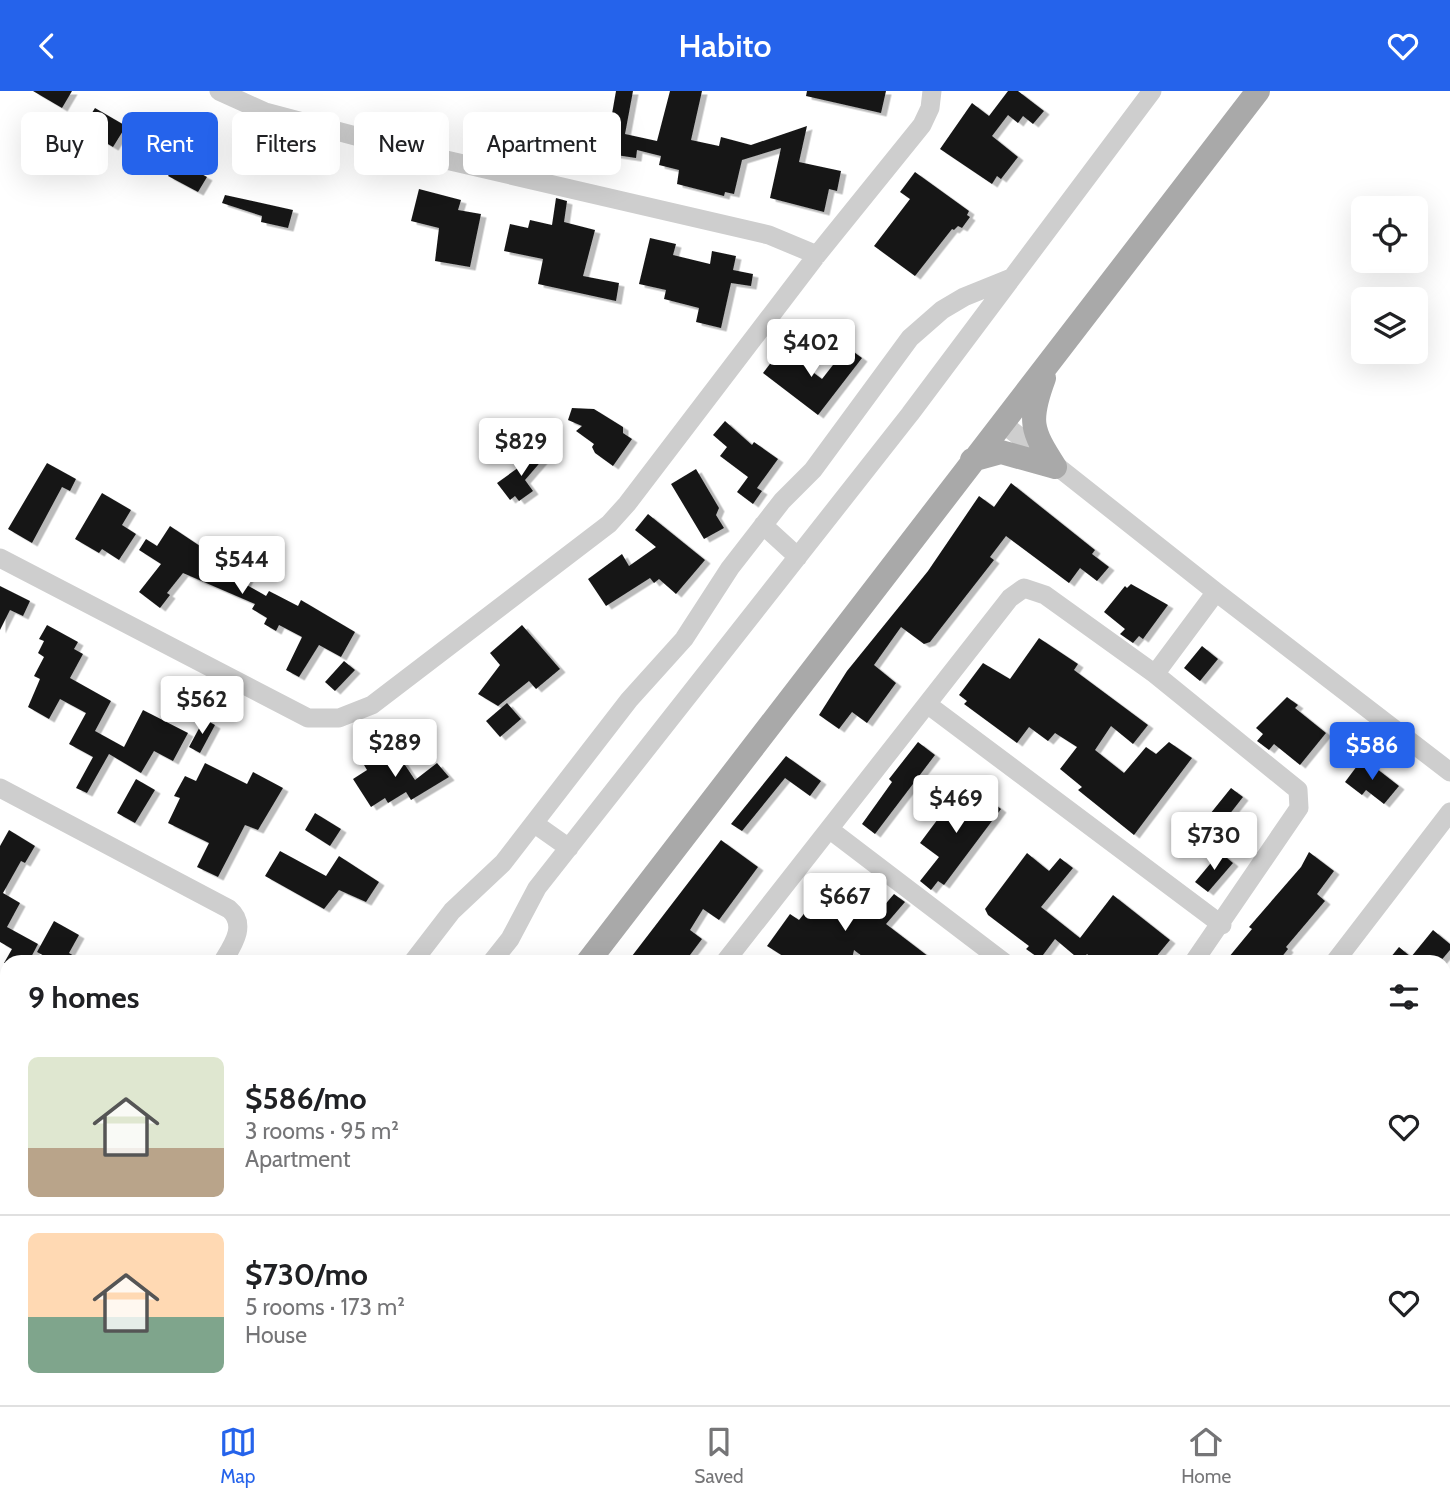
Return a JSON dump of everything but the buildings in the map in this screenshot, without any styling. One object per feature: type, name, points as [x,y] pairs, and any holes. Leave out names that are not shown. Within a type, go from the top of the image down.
[{"type":"main road","points":[[593,955],[1258,91]]},
{"type":"main road","points":[[1051,358],[1032,419],[1037,439],[1055,467]]},
{"type":"main road","points":[[972,460],[1002,452],[1055,467]]},
{"type":"street","points":[[219,91],[265,112],[446,160],[769,235],[817,255]]},
{"type":"street","points":[[0,558],[308,717],[339,718],[372,705],[609,524],[817,255],[922,125],[930,109],[932,91]]},
{"type":"street","points":[[497,955],[510,939],[529,899],[799,557],[1152,91]]},
{"type":"street","points":[[418,955],[452,911],[503,863],[622,708],[684,639],[730,568],[763,524],[813,470],[910,338],[942,310],[964,297],[1012,278]]},
{"type":"street","points":[[942,310],[969,336]]},
{"type":"street","points":[[1002,422],[1055,467],[1450,772]]},
{"type":"street","points":[[763,524],[799,557]]},
{"type":"street","points":[[733,955],[1010,598],[1024,587],[1045,595],[1155,674],[1295,785],[1300,796],[1300,808],[1200,955]]},
{"type":"street","points":[[1155,674],[1216,592]]},
{"type":"street","points":[[927,703],[1222,925]]},
{"type":"street","points":[[0,788],[229,909],[238,920],[238,928],[226,955]]},
{"type":"street","points":[[1340,955],[1450,812]]},
{"type":"street","points":[[535,824],[569,848]]},
{"type":"street","points":[[829,829],[994,955]]}]
